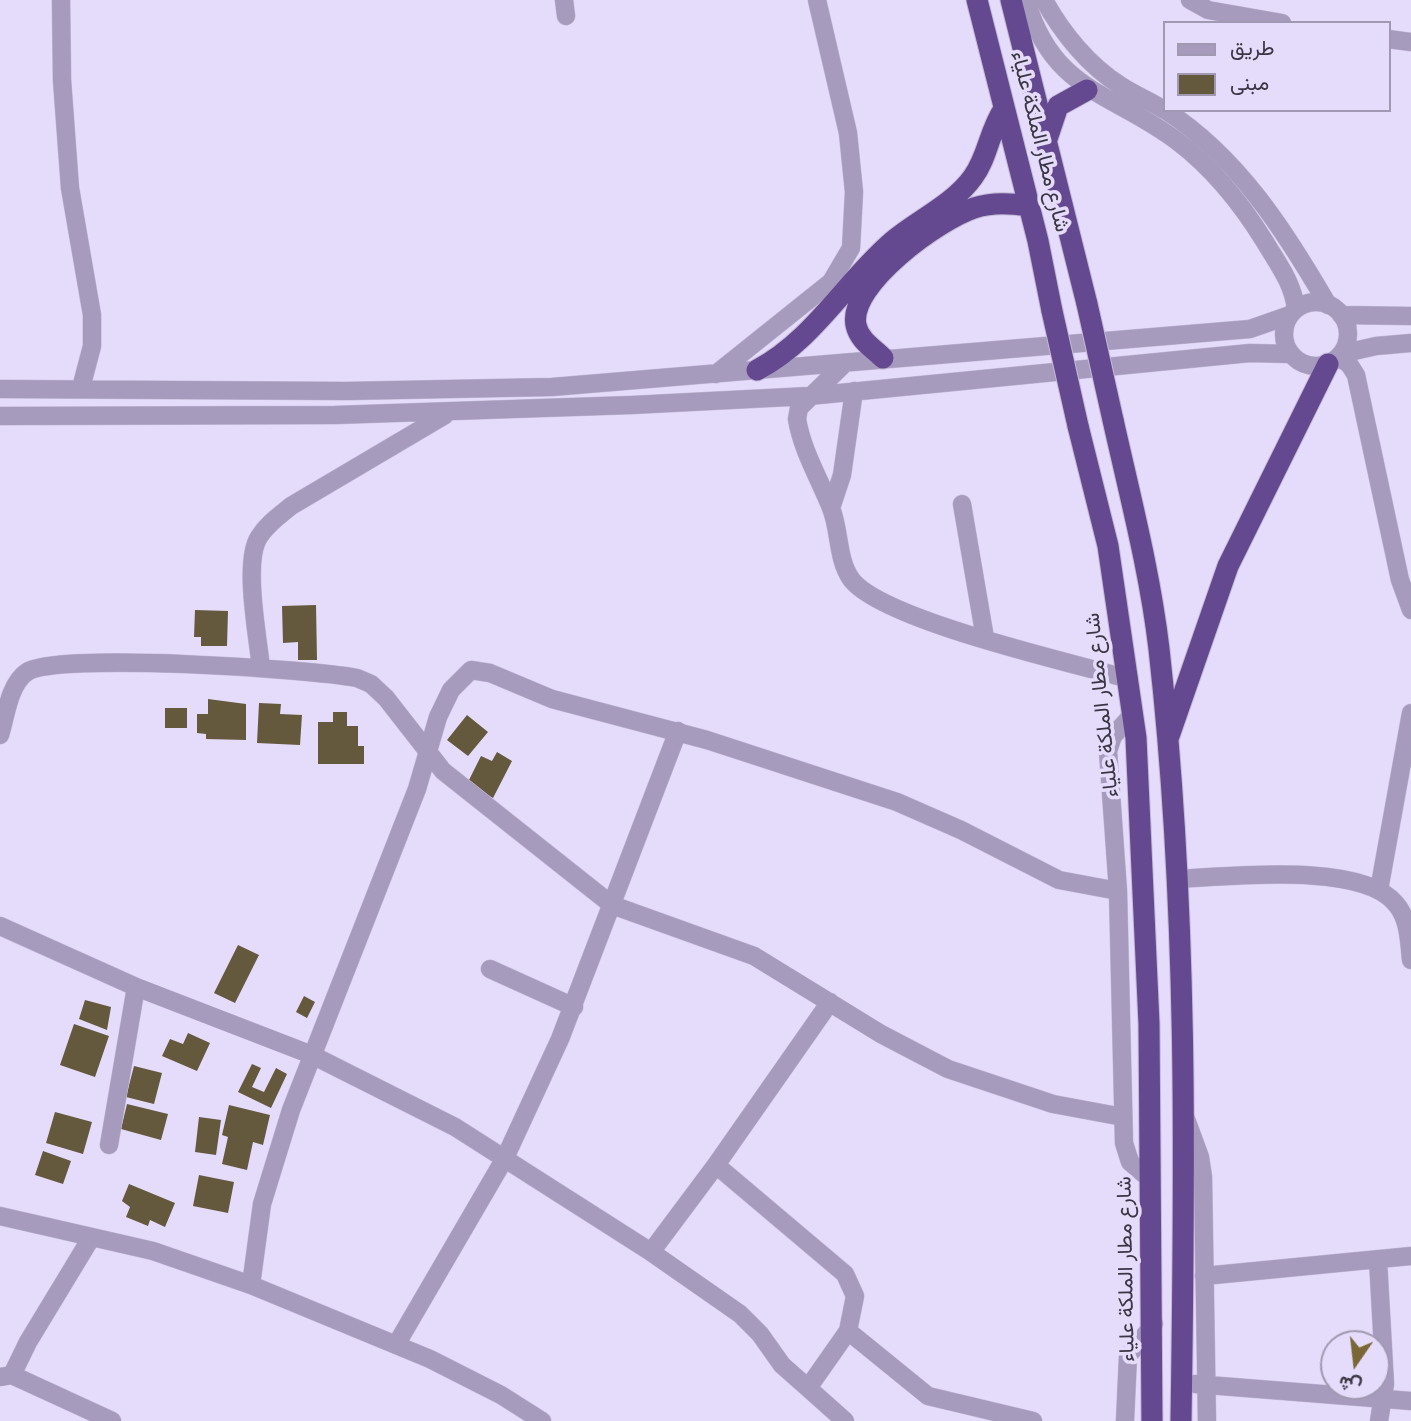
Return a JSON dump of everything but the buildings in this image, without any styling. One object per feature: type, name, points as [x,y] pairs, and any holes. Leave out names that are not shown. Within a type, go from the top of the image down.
[{"type":"highway","name":"شارع مطار الملكة علياء","points":[[977,0],[1108,547],[1129,679],[1149,1024],[1154,1324],[1152,1421]]},
{"type":"highway","name":"شارع مطار الملكة علياء","points":[[1011,0],[1087,304],[1157,635],[1176,879],[1185,1115],[1181,1421]]},
{"type":"highway","points":[[1045,144],[1058,106],[1087,90]]},
{"type":"highway","points":[[757,370],[800,341],[853,278],[893,241],[967,184],[978,168],[990,132],[1004,109]]},
{"type":"highway","points":[[883,358],[860,336],[856,326],[859,306],[879,275],[905,250],[963,213],[995,204],[1028,206]]},
{"type":"highway","points":[[1167,741],[1228,566],[1336,358]]},
{"type":"street","points":[[61,0],[62,80],[69,174],[92,315],[92,346],[81,388]]},
{"type":"street","points":[[716,374],[831,282],[851,248],[854,192],[848,134],[817,0]]},
{"type":"street","points":[[1026,0],[1047,47],[1087,90],[1158,128],[1216,176],[1251,219],[1288,280],[1293,312],[1284,330],[1290,354]]},
{"type":"street","points":[[1044,0],[1095,67],[1121,86],[1162,108]]},
{"type":"street","points":[[1190,0],[1208,10],[1271,21]]},
{"type":"street","points":[[1390,39],[1411,42]]},
{"type":"street","points":[[1168,112],[1201,136],[1239,174],[1292,247],[1347,330],[1336,358]]},
{"type":"street","points":[[0,388],[455,390],[552,387],[1250,328],[1311,303],[1334,310],[1411,316]]},
{"type":"street","points":[[0,416],[449,413],[809,396],[1250,353],[1290,354],[1311,366],[1376,346],[1411,343]]},
{"type":"street","points":[[1336,358],[1349,364],[1356,374],[1400,580],[1411,610]]},
{"type":"street","points":[[845,363],[799,408],[798,427],[820,488],[831,508],[850,578],[865,593],[893,608],[985,638],[1129,679]]},
{"type":"street","points":[[831,508],[842,475],[854,391]]},
{"type":"street","points":[[261,668],[253,570],[258,538],[270,523],[291,506],[449,413]]},
{"type":"street","points":[[962,504],[985,638]]},
{"type":"street","points":[[0,735],[12,694],[23,674],[37,666],[88,662],[261,668],[333,673],[371,684],[403,719],[427,754],[472,797],[612,905],[732,945],[784,972],[918,1056],[948,1069],[1053,1104],[1123,1117]]},
{"type":"street","points":[[251,1285],[262,1204],[291,1110],[401,833],[438,717],[451,690],[471,670],[491,673],[552,699],[678,731],[910,806],[1059,880],[1118,891]]},
{"type":"street","points":[[1379,890],[1411,713]]},
{"type":"street","points":[[1133,714],[1113,736],[1108,751],[1118,891],[1126,1153],[1137,1169],[1151,1180]]},
{"type":"street","points":[[396,1345],[505,1158],[574,1007],[678,731]]},
{"type":"street","points":[[1176,879],[1306,875],[1357,882],[1379,890],[1394,900],[1402,911],[1411,960]]},
{"type":"street","points":[[0,926],[136,987],[312,1055],[433,1115],[650,1252],[751,1324],[782,1365],[845,1421]]},
{"type":"street","points":[[490,969],[574,1007]]},
{"type":"street","points":[[108,1144],[136,987]]},
{"type":"street","points":[[650,1252],[716,1166],[830,1002]]},
{"type":"street","points":[[1185,1115],[1200,1157],[1203,1177],[1206,1421]]},
{"type":"street","points":[[716,1166],[845,1274],[855,1296],[848,1331],[808,1388]]},
{"type":"street","points":[[0,1216],[153,1251],[251,1285],[396,1345],[469,1379],[521,1415],[542,1421]]},
{"type":"street","points":[[91,1238],[6,1376],[112,1421]]},
{"type":"street","points":[[1204,1276],[1411,1256]]},
{"type":"street","points":[[1378,1260],[1381,1330]]},
{"type":"street","points":[[1125,1421],[1128,1356],[1154,1324]]},
{"type":"street","points":[[848,1331],[928,1396],[1033,1421]]},
{"type":"street","points":[[1182,1383],[1320,1394]]},
{"type":"street","points":[[1390,1399],[1411,1401]]},
{"type":"street","points":[[1379,1421],[1384,1400]]}]
